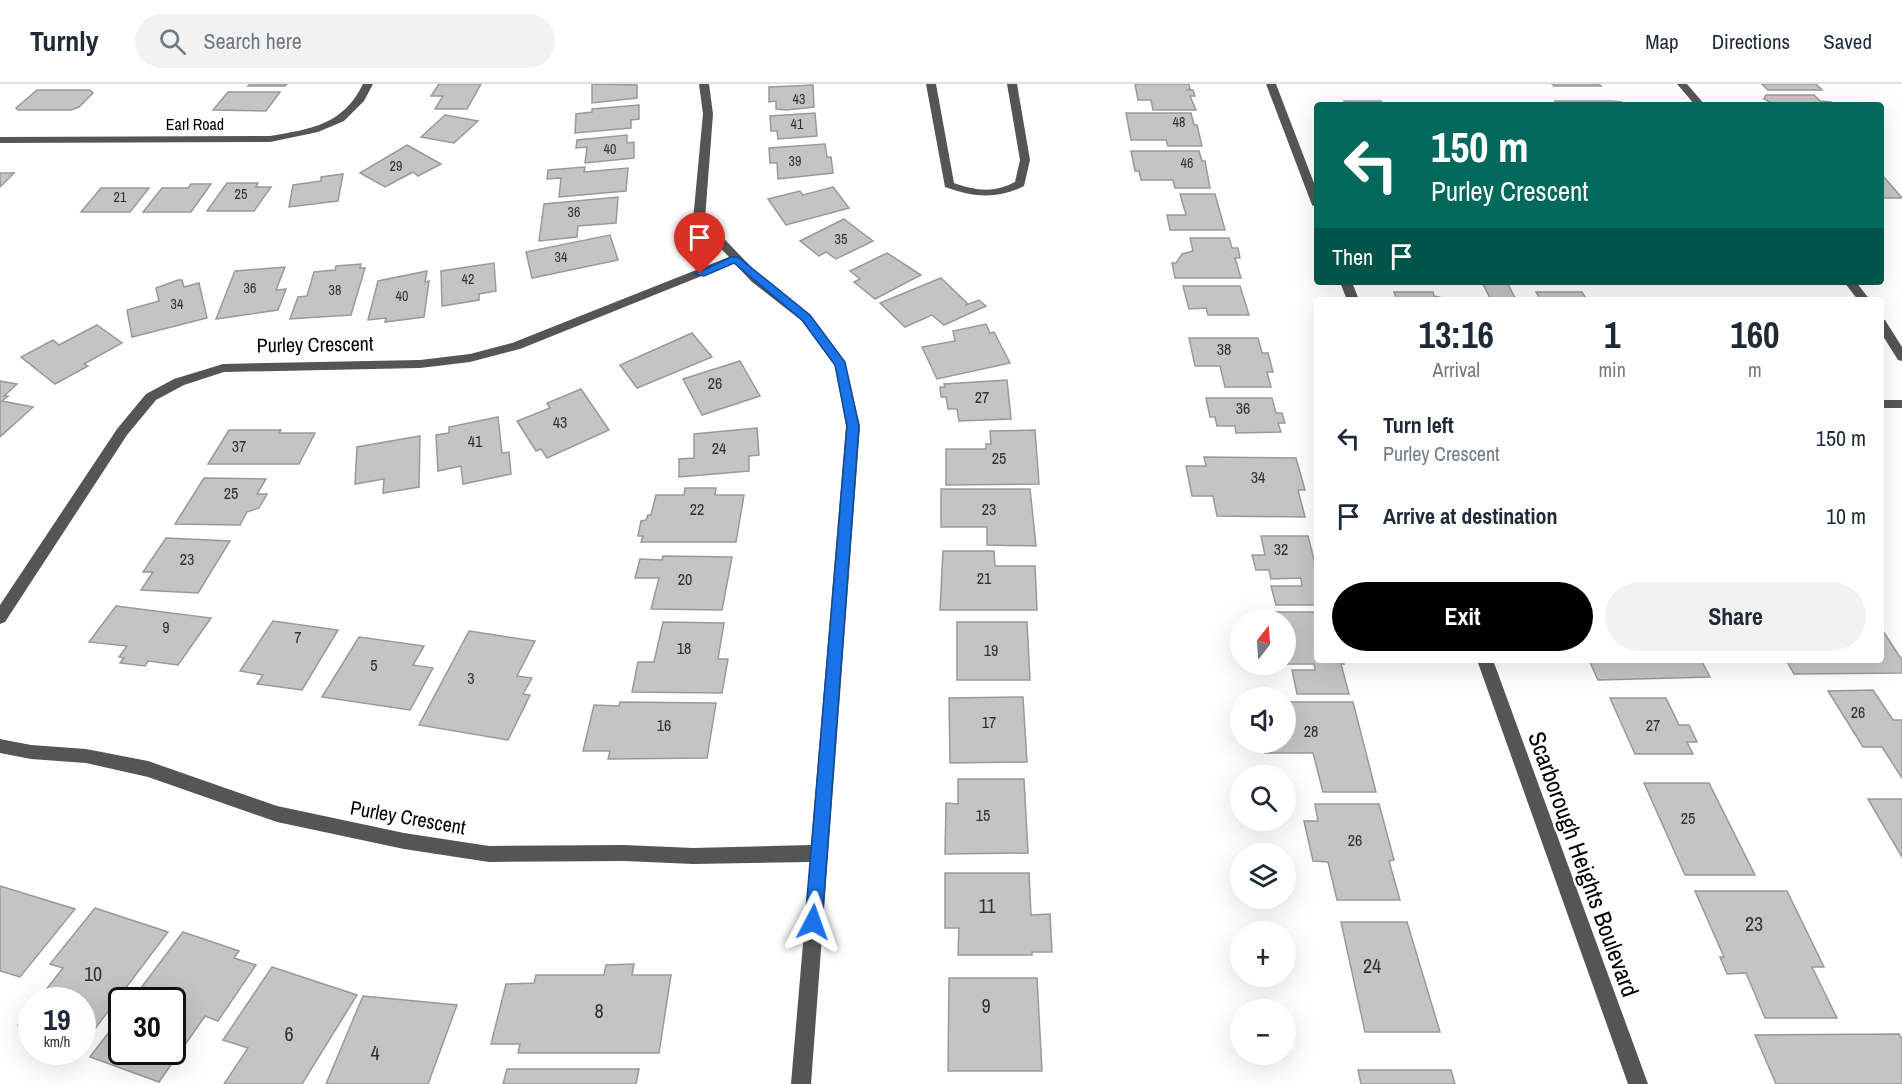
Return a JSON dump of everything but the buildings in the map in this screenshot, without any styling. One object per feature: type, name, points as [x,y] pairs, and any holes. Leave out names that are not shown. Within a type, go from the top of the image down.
[{"type":"street","name":"Earl Road","points":[[0,140],[270,140],[308,133],[338,123],[356,106],[368,84]]},
{"type":"street","points":[[704,84],[708,114],[699,220],[735,259],[806,318],[841,365],[853,426],[801,1084]]},
{"type":"street","points":[[931,84],[949,185],[975,195],[1004,194],[1020,184],[1025,160],[1012,84]]},
{"type":"street","points":[[1271,84],[1314,198]]},
{"type":"street","points":[[1682,84],[1697,102]]},
{"type":"street","name":"Purley Crescent","points":[[0,618],[122,432],[151,397],[179,382],[223,368],[420,364],[470,358],[516,346],[735,259]]},
{"type":"street","points":[[1852,285],[1862,297]]},
{"type":"street","points":[[1884,328],[1902,357]]},
{"type":"street","points":[[1884,404],[1902,404]]},
{"type":"street","name":"Scarborough Heights Boulevard","points":[[1486,663],[1638,1084]]},
{"type":"street","name":"Purley Crescent","points":[[0,746],[97,758],[148,769],[277,814],[404,841],[489,854],[624,853],[693,856],[819,853]]},
{"type":"route","points":[[700,274],[735,259],[756,279],[806,318],[841,365],[853,426],[813,922]]}]
